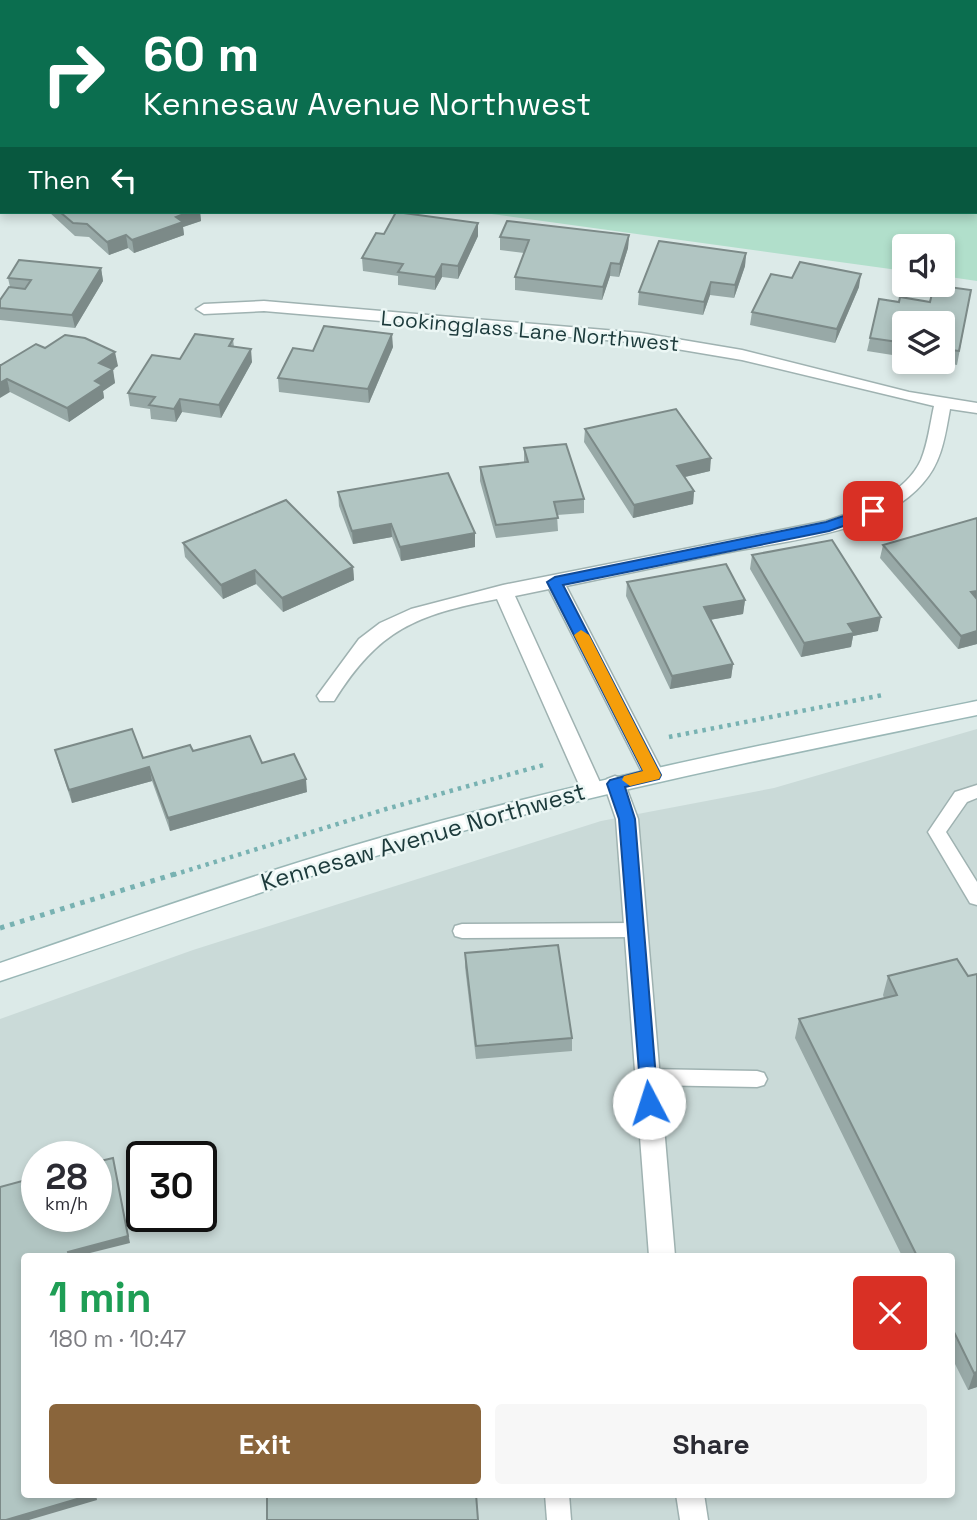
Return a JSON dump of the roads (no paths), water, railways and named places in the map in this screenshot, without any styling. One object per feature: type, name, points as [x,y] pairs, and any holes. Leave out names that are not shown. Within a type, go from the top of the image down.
[{"type":"street","name":"Lookingglass Lane Northwest","points":[[204,309],[264,306],[437,323],[641,338],[743,355],[943,403],[977,408]]},
{"type":"street","points":[[327,696],[345,667],[367,641],[398,621],[503,591],[829,526],[873,511],[896,498],[926,467],[943,403]]},
{"type":"street","points":[[555,582],[653,775]]},
{"type":"street","points":[[503,591],[604,787],[627,819],[662,1253]]},
{"type":"street","name":"Kennesaw Avenue Northwest","points":[[0,972],[324,862],[653,775],[977,708]]},
{"type":"street","points":[[691,1498],[694,1520]]},
{"type":"lane","points":[[977,791],[961,797],[937,832],[977,898]]},
{"type":"lane","points":[[462,931],[637,930]]},
{"type":"lane","points":[[646,1077],[757,1079]]},
{"type":"lane","points":[[557,1498],[559,1520]]}]
